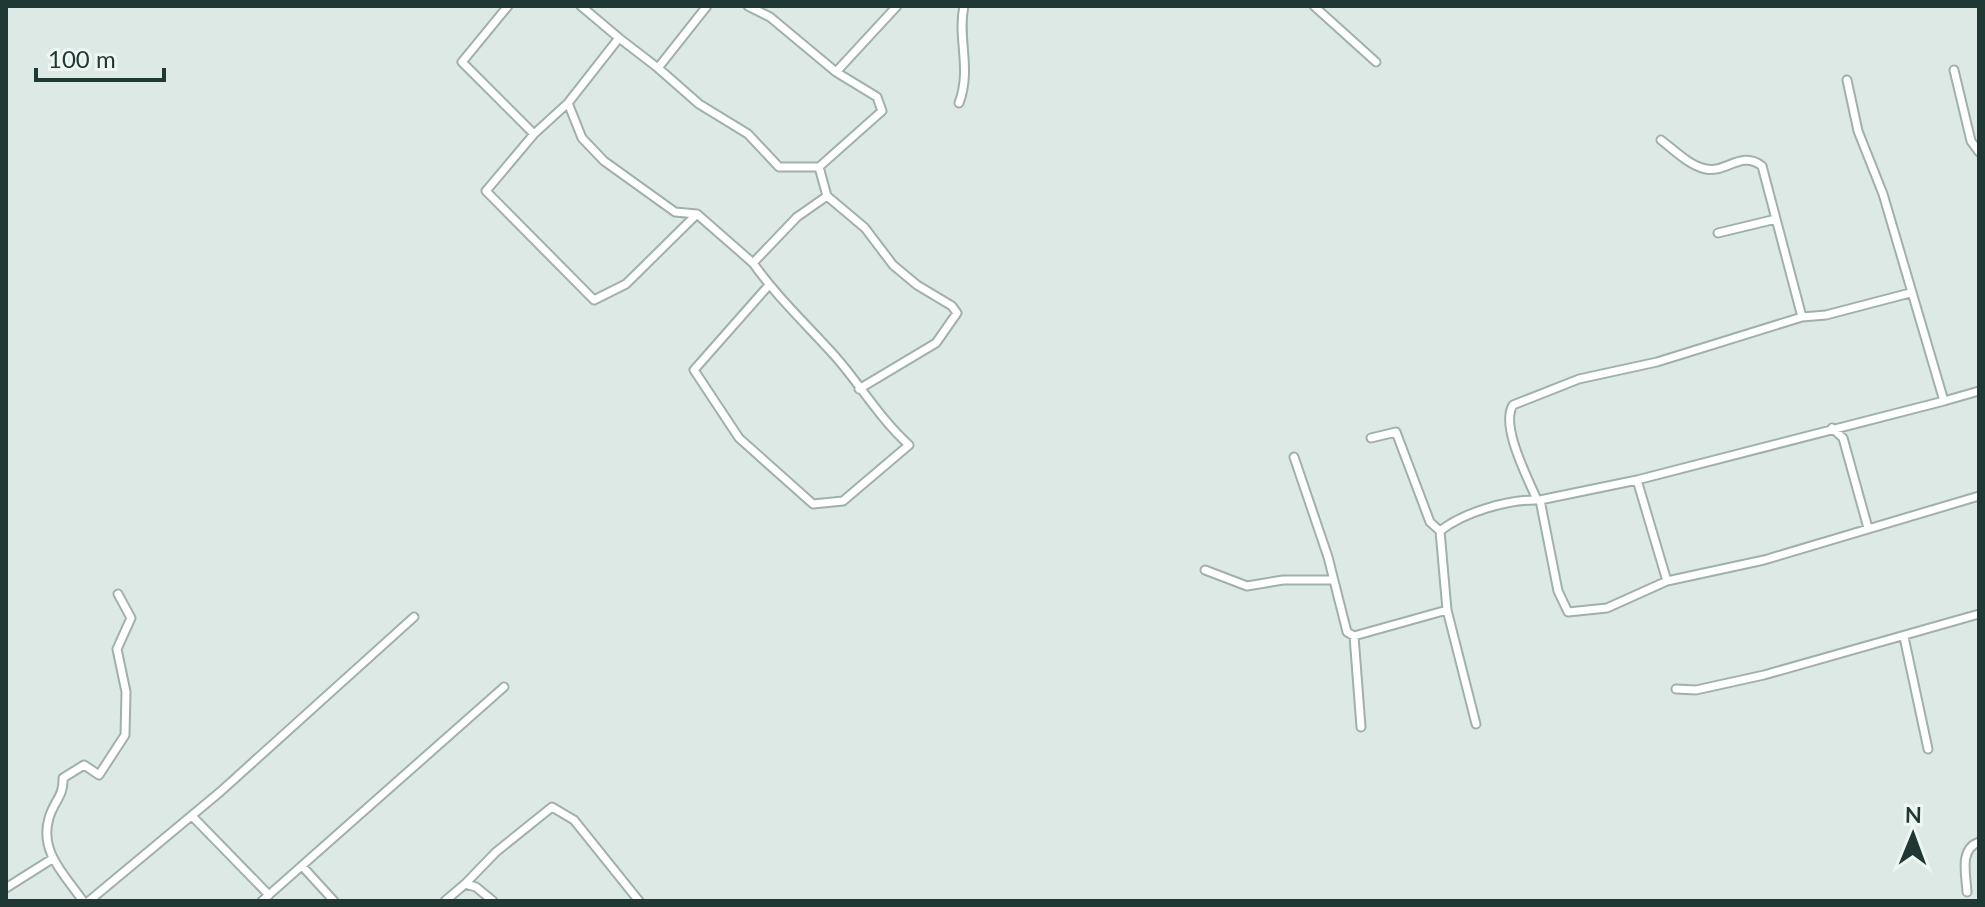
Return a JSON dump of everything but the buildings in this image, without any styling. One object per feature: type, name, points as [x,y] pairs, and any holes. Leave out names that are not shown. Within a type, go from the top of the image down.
[{"type":"street","points":[[508,6],[462,62],[534,134]]},
{"type":"street","points":[[581,6],[699,104],[748,134],[779,167],[819,167],[882,111],[877,97],[836,72],[770,17],[748,6]]},
{"type":"street","points":[[658,68],[707,6]]},
{"type":"street","points":[[836,72],[897,6]]},
{"type":"street","points":[[959,103],[965,78],[966,47],[961,18],[964,6]]},
{"type":"street","points":[[1314,6],[1376,62]]},
{"type":"street","points":[[619,38],[568,103],[534,134],[486,191],[594,300],[626,284],[697,214]]},
{"type":"street","points":[[1954,70],[1971,141],[1979,152]]},
{"type":"street","points":[[1847,80],[1858,131],[1883,194],[1944,401]]},
{"type":"street","points":[[568,103],[582,138],[604,161],[675,212],[697,214],[753,263],[769,285],[836,356],[859,389],[909,445],[843,501],[813,504],[739,438],[694,370],[769,285]]},
{"type":"street","points":[[1661,140],[1700,168],[1711,170],[1743,159],[1754,160],[1762,166],[1802,317]]},
{"type":"street","points":[[819,167],[827,196],[865,228],[893,265],[917,285],[952,306],[957,313],[936,343],[859,389]]},
{"type":"street","points":[[753,263],[797,217],[827,196]]},
{"type":"street","points":[[1718,233],[1776,219]]},
{"type":"street","points":[[1910,293],[1826,315],[1802,317],[1657,362],[1579,379],[1513,405],[1510,409],[1511,432],[1538,500],[1558,591],[1568,612],[1607,608],[1667,581],[1764,560],[1979,496]]},
{"type":"street","points":[[1440,531],[1449,524],[1521,500],[1538,500],[1637,480],[1979,391]]},
{"type":"street","points":[[1832,428],[1843,438],[1868,528]]},
{"type":"street","points":[[1371,438],[1396,432],[1418,495],[1430,522],[1440,531],[1447,610],[1476,724]]},
{"type":"street","points":[[1294,457],[1328,557],[1344,624],[1354,636],[1361,727]]},
{"type":"street","points":[[1637,480],[1667,581]]},
{"type":"street","points":[[1205,570],[1247,586],[1283,580],[1332,580]]},
{"type":"street","points":[[83,901],[52,859],[46,835],[48,819],[64,793],[63,778],[84,765],[99,775],[125,735],[126,692],[117,649],[131,618],[118,594]]},
{"type":"street","points":[[1354,636],[1447,610]]},
{"type":"street","points":[[1676,689],[1696,690],[1764,675],[1979,614]]},
{"type":"street","points":[[89,901],[192,816],[414,617]]},
{"type":"street","points":[[1904,637],[1928,749]]},
{"type":"street","points":[[262,901],[504,687]]},
{"type":"street","points":[[445,901],[496,852],[552,807],[574,820],[639,901]]},
{"type":"street","points":[[192,816],[269,895]]},
{"type":"street","points":[[1967,892],[1965,853],[1969,846],[1979,842]]},
{"type":"street","points":[[6,888],[52,859]]},
{"type":"street","points":[[302,866],[334,901]]},
{"type":"street","points":[[465,884],[476,887],[493,901]]}]
